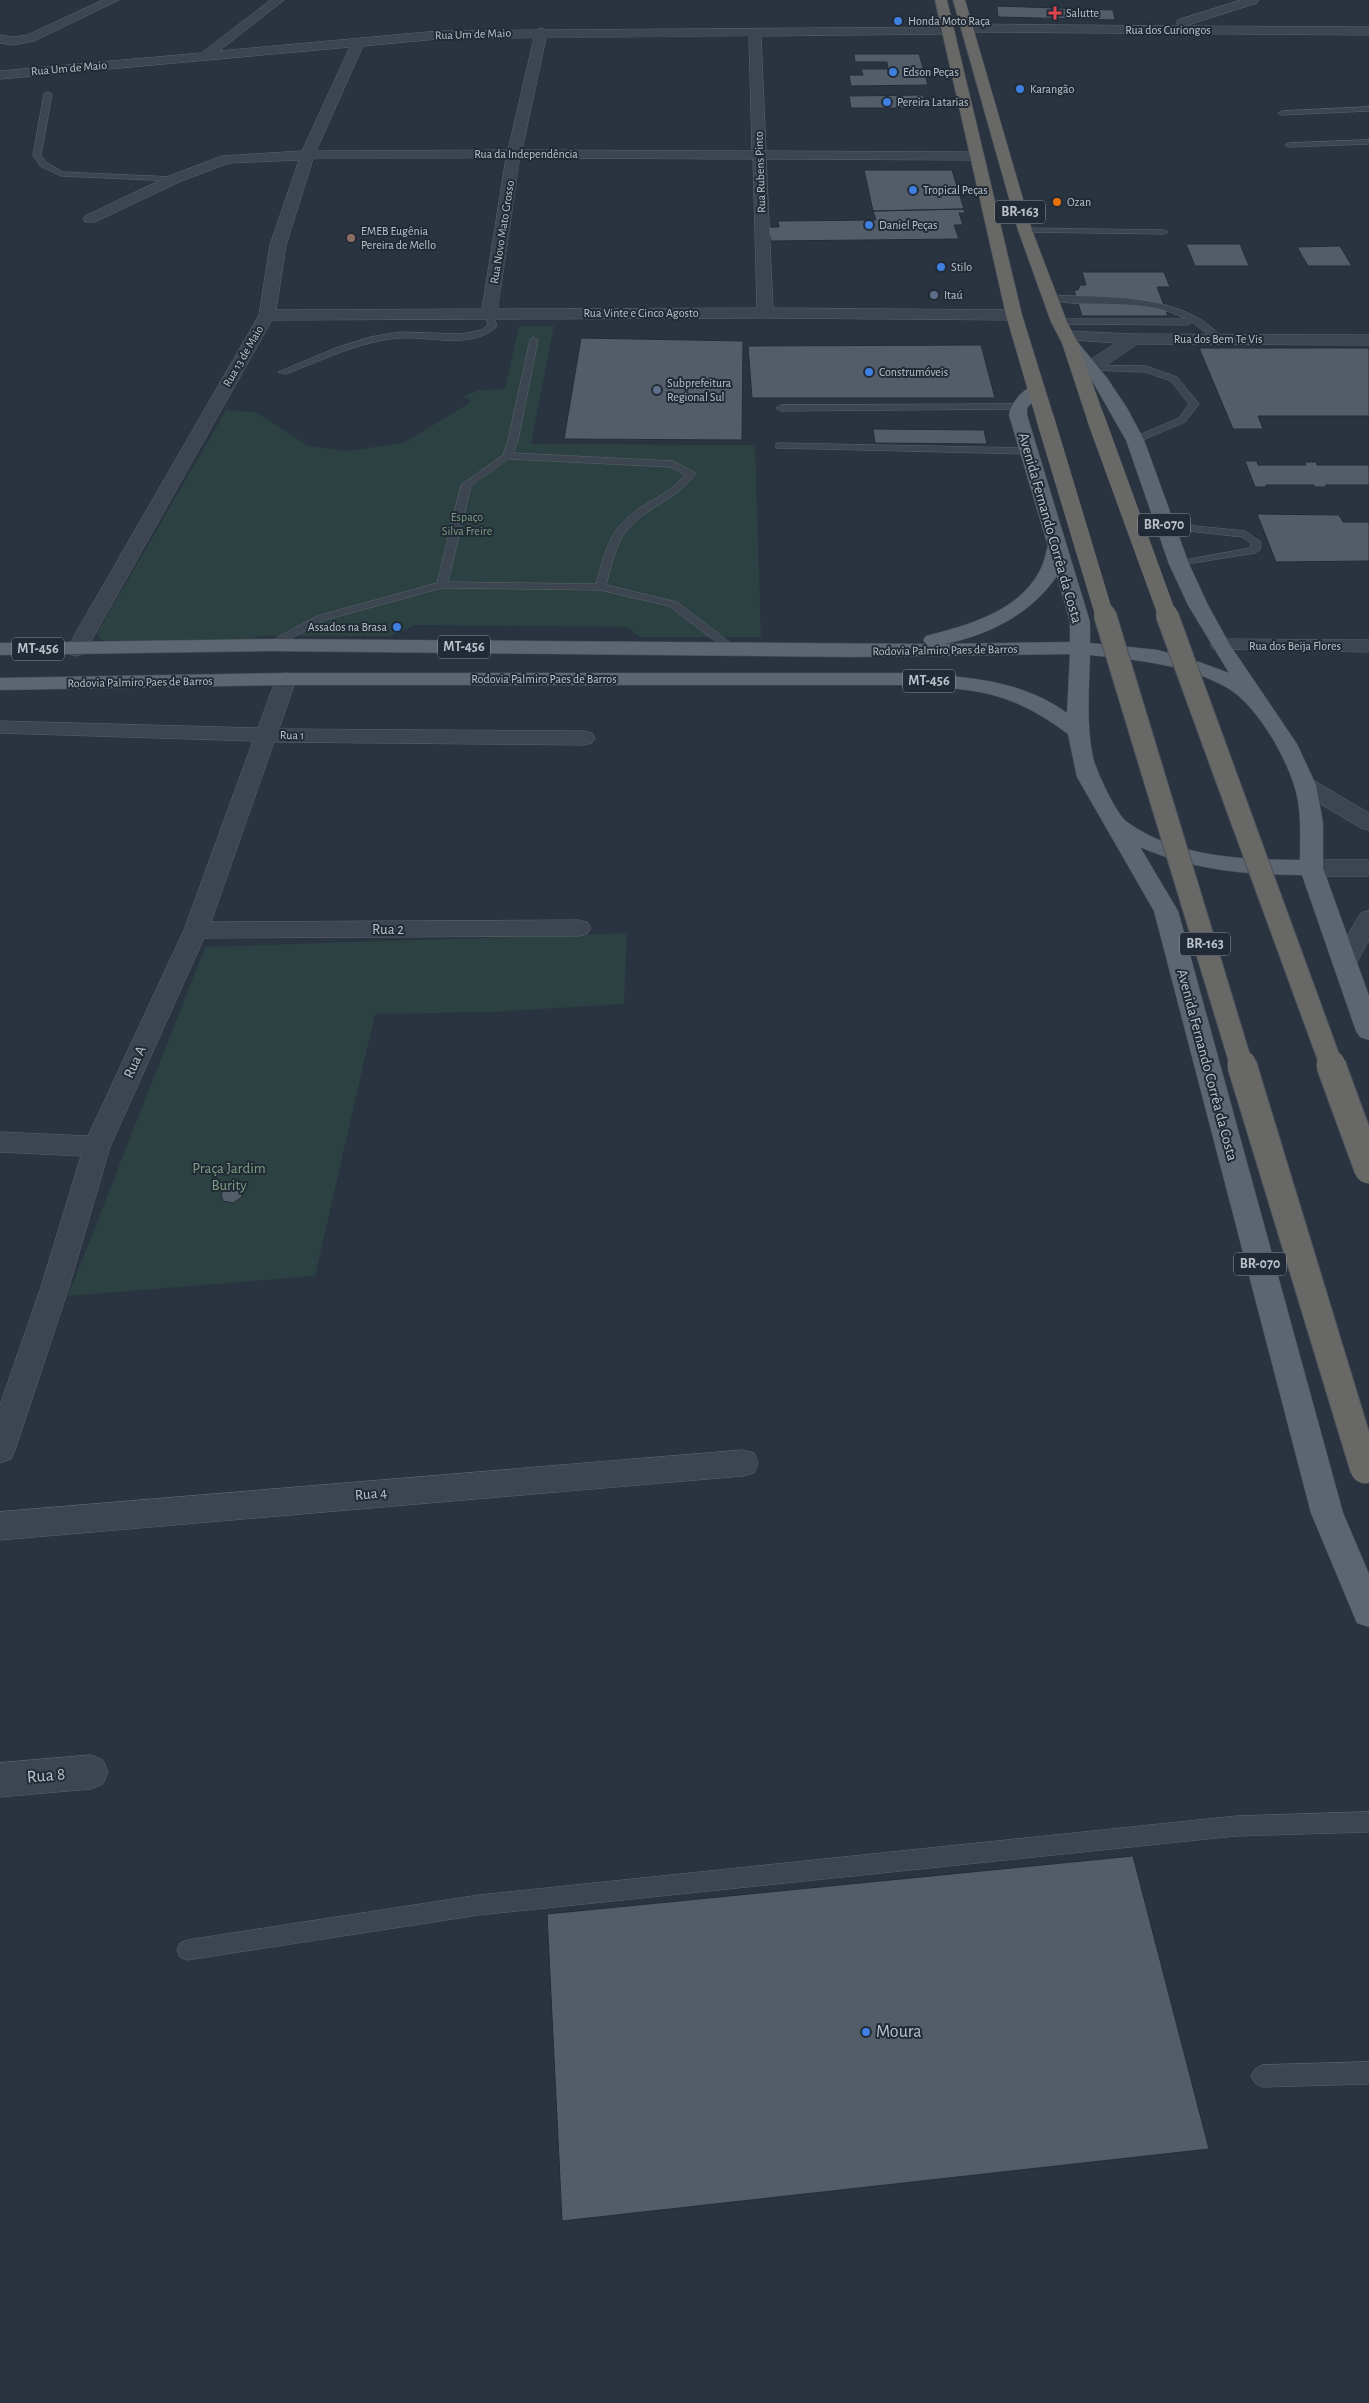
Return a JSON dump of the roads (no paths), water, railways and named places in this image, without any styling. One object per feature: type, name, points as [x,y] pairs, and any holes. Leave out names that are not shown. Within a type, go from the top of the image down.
[{"type":"highway","name":"Avenida Fernando Corrêa da Costa","points":[[941,0],[1014,315],[1367,1476]]},
{"type":"highway","name":"BR-163","points":[[959,0],[1025,230],[1050,298],[1066,334],[1369,1169]]},
{"type":"main road","name":"BR-070","points":[[1066,334],[1118,408],[1135,440],[1179,564],[1220,645],[1286,744],[1305,784],[1312,823],[1311,868],[1369,1031]]},
{"type":"main road","points":[[1019,407],[1037,389]]},
{"type":"main road","name":"Avenida Fernando Corrêa da Costa","points":[[1019,407],[1018,415],[1028,451],[1080,622],[1081,648],[1077,730],[1082,758],[1088,777],[1166,911],[1327,1513],[1369,1612]]},
{"type":"main road","name":"MT-456","points":[[852,650],[905,645],[940,639],[998,618],[1017,607],[1046,578],[1057,547]]},
{"type":"main road","name":"Rodovia Palmiro Paes de Barros","points":[[0,649],[76,650],[271,644],[732,650],[1081,648]]},
{"type":"main road","name":"BR-070","points":[[1081,648],[1150,654],[1195,666],[1234,683],[1261,707]]},
{"type":"main road","name":"Rodovia Palmiro Paes de Barros","points":[[2,687],[286,679],[813,678],[945,682],[981,684],[1019,694],[1052,711],[1077,730]]},
{"type":"main road","name":"BR-070","points":[[1118,826],[1143,841],[1168,850],[1231,865],[1311,868]]},
{"type":"street","points":[[0,38],[13,41],[30,38],[113,0]]},
{"type":"street","points":[[205,56],[278,0]]},
{"type":"street","points":[[1160,30],[1253,0]]},
{"type":"street","name":"Rua dos Curiongos","points":[[966,28],[1369,31]]},
{"type":"street","name":"Rua Um de Maio","points":[[0,75],[438,35],[541,32],[947,30]]},
{"type":"street","name":"Rua Novo Mato Grosso","points":[[489,314],[514,154],[541,32]]},
{"type":"street","name":"Rua Rubens Pinto","points":[[755,32],[765,312]]},
{"type":"street","name":"Rua 13 de Maio","points":[[76,650],[267,314],[278,245],[307,155],[359,41]]},
{"type":"street","name":"Rua da Independência","points":[[90,219],[174,179],[227,159],[307,155],[514,154],[976,156]]},
{"type":"street","name":"Rua Vinte e Cinco Agosto","points":[[267,314],[765,312],[1014,315]]},
{"type":"street","name":"Rua dos Bem Te Vis","points":[[1066,334],[1133,339],[1369,340]]},
{"type":"street","points":[[1090,368],[1133,339]]},
{"type":"street","name":"Rua dos Beija Flores","points":[[1220,645],[1369,646]]},
{"type":"street","name":"Rua A","points":[[0,1450],[55,1287],[97,1147],[196,930],[286,679]]},
{"type":"street","name":"Rua 1","points":[[0,727],[266,735],[584,738]]},
{"type":"street","points":[[1305,784],[1369,823]]},
{"type":"street","points":[[1311,868],[1369,868]]},
{"type":"street","points":[[1344,963],[1369,919]]},
{"type":"street","name":"Rua 2","points":[[196,930],[579,928]]},
{"type":"street","points":[[0,1142],[97,1147]]},
{"type":"street","name":"Rua 4","points":[[0,1526],[743,1463]]},
{"type":"street","name":"Rua 8","points":[[0,1780],[91,1772]]},
{"type":"lane","points":[[48,94],[37,155],[43,164],[61,174],[174,179]]},
{"type":"lane","points":[[1282,113],[1369,109]]},
{"type":"lane","points":[[1289,145],[1369,142]]},
{"type":"lane","points":[[1025,230],[1164,232]]},
{"type":"lane","points":[[1050,298],[1144,303],[1201,322],[1210,328],[1218,340]]},
{"type":"lane","points":[[284,372],[375,338],[400,334],[472,335],[485,333],[492,326],[489,314]]},
{"type":"lane","points":[[1066,334],[1124,322],[1201,322]]},
{"type":"lane","points":[[1124,322],[1133,339]]},
{"type":"lane","points":[[442,586],[466,485],[507,456],[513,440],[534,340]]},
{"type":"lane","points":[[1090,368],[1146,369],[1174,379],[1194,404],[1182,420],[1135,440]]},
{"type":"lane","points":[[781,408],[1019,407]]},
{"type":"lane","points":[[779,446],[1028,451]]},
{"type":"lane","points":[[507,456],[673,464],[691,474],[682,488],[629,522],[613,546],[600,586]]},
{"type":"lane","points":[[1165,526],[1245,534],[1256,542],[1255,550],[1243,554],[1179,564]]},
{"type":"lane","points":[[271,644],[321,618],[442,586],[600,586],[673,604],[732,650]]},
{"type":"lane","points":[[187,1950],[479,1905],[1236,1826],[1369,1822]]},
{"type":"lane","points":[[1262,2076],[1369,2073]]},
{"type":"place","name":"Salutte","points":[[1055,13]]},
{"type":"place","name":"Honda Moto Raça","points":[[898,21]]},
{"type":"place","name":"Edson Peças","points":[[893,72]]},
{"type":"place","name":"Karangão","points":[[1020,89]]},
{"type":"place","name":"Pereira Latarias","points":[[887,102]]},
{"type":"place","name":"Tropical Peças","points":[[913,190]]},
{"type":"place","name":"Ozan","points":[[1057,202]]},
{"type":"place","name":"Daniel Peças","points":[[869,225]]},
{"type":"place","name":"EMEB Eugênia Pereira de Mello","points":[[351,238]]},
{"type":"place","name":"Stilo","points":[[941,267]]},
{"type":"place","name":"Itaú","points":[[934,295]]},
{"type":"place","name":"Construmóveis","points":[[869,372]]},
{"type":"place","name":"Subprefeitura Regional Sul","points":[[657,390]]},
{"type":"place","name":"Assados na Brasa","points":[[397,627]]},
{"type":"place","name":"Moura","points":[[866,2032]]},
{"type":"park label","name":"Espaço Silva Freire","points":[[467,524]]},
{"type":"park label","name":"Praça Jardim Burity","points":[[229,1176]]}]
